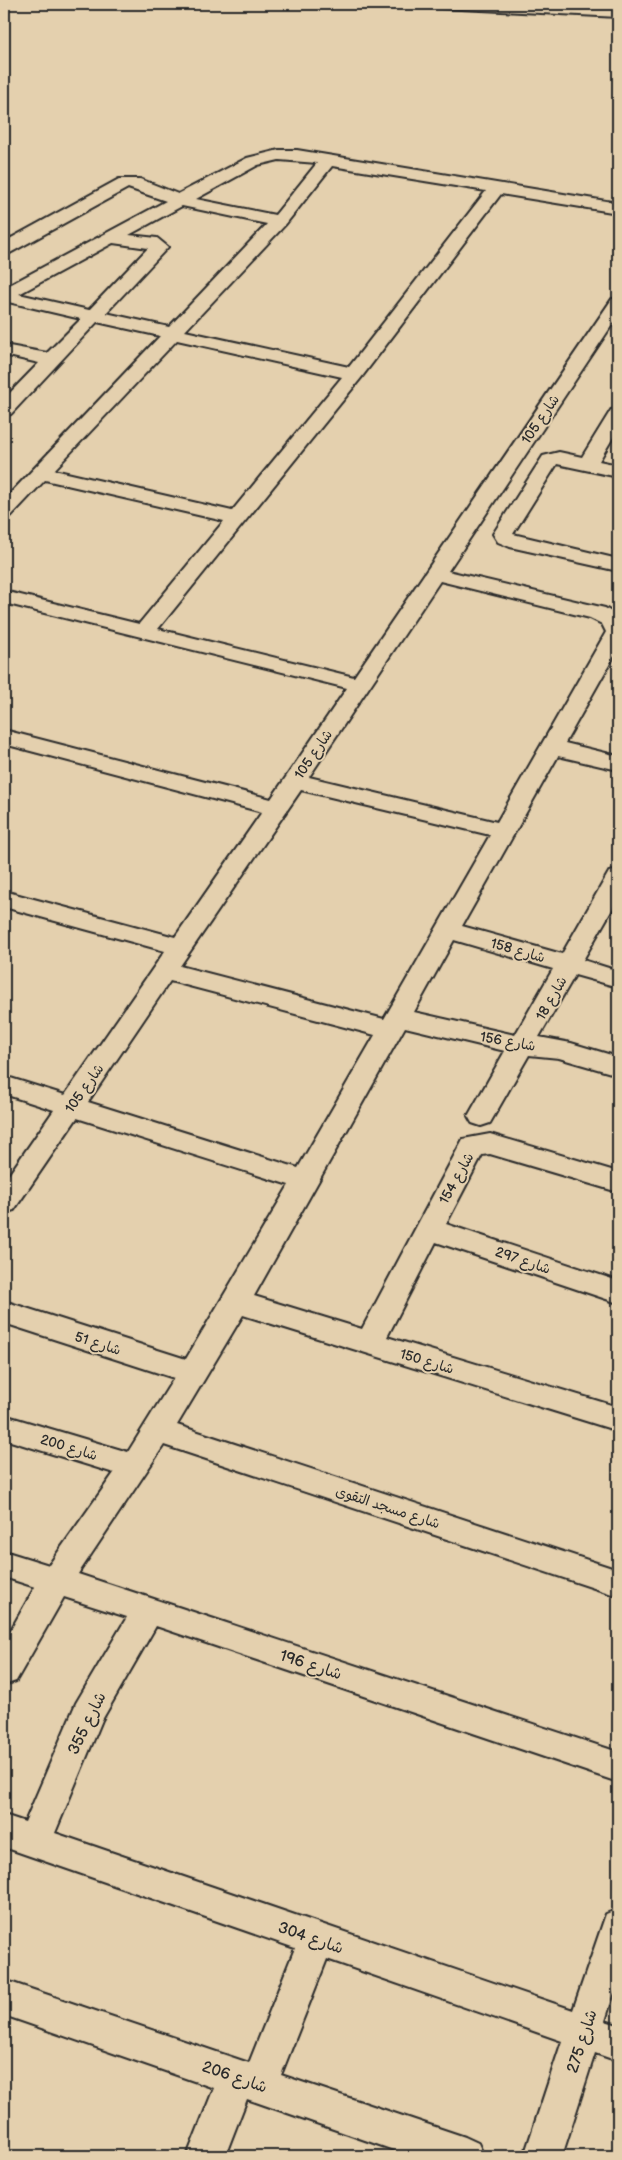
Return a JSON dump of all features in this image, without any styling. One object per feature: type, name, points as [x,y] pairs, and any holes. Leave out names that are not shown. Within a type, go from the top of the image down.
[{"type":"street","points":[[441,4],[618,13]]},
{"type":"street","points":[[4,296],[178,200],[253,161],[267,157],[288,154],[618,208]]},
{"type":"street","points":[[4,512],[279,221],[328,161]]},
{"type":"street","points":[[4,249],[126,183],[134,183],[178,200],[279,221]]},
{"type":"street","points":[[144,632],[354,374],[497,188]]},
{"type":"street","points":[[4,410],[159,247],[151,242],[111,238]]},
{"type":"street","points":[[4,296],[354,374]]},
{"type":"street","name":"شارع 105","points":[[4,1203],[165,972],[618,303]]},
{"type":"street","points":[[4,350],[52,360]]},
{"type":"street","points":[[587,464],[618,414]]},
{"type":"street","points":[[618,471],[559,458],[550,460],[504,534],[505,538],[618,565]]},
{"type":"street","points":[[4,481],[35,479],[237,518]]},
{"type":"street","points":[[4,1672],[56,1581],[134,1468],[236,1302],[616,632],[615,625],[610,618],[597,613],[436,574]]},
{"type":"street","points":[[4,597],[360,685]]},
{"type":"street","points":[[4,737],[276,808]]},
{"type":"street","points":[[551,747],[618,763]]},
{"type":"street","points":[[295,781],[504,831]]},
{"type":"street","name":"شارع 18","points":[[481,1116],[570,965],[612,902],[618,878]]},
{"type":"street","points":[[4,899],[181,947]]},
{"type":"street","name":"شارع 158","points":[[448,930],[618,979]]},
{"type":"street","name":"شارع 156","points":[[165,972],[394,1023],[522,1046],[554,1049],[618,1066]]},
{"type":"street","points":[[4,1085],[305,1180]]},
{"type":"street","name":"شارع 154","points":[[369,1343],[470,1150],[479,1144],[490,1144],[618,1182]]},
{"type":"street","name":"شارع 297","points":[[428,1228],[618,1292]]},
{"type":"street","name":"شارع 150","points":[[236,1302],[618,1419]]},
{"type":"street","name":"شارع 51","points":[[4,1312],[193,1373]]},
{"type":"street","name":"شارع 200","points":[[4,1427],[134,1468]]},
{"type":"street","name":"شارع مسجد التقوى","points":[[158,1430],[618,1584]]},
{"type":"street","name":"شارع 196","points":[[4,1564],[148,1610],[618,1767]]},
{"type":"street","name":"شارع 355","points":[[19,1836],[148,1610]]},
{"type":"street","name":"شارع 304","points":[[19,1836],[618,2043]]},
{"type":"street","name":"شارع 275","points":[[543,2156],[618,1926]]},
{"type":"street","points":[[206,2156],[248,2080],[317,1939]]},
{"type":"street","name":"شارع 206","points":[[4,1998],[248,2080],[465,2156]]}]
